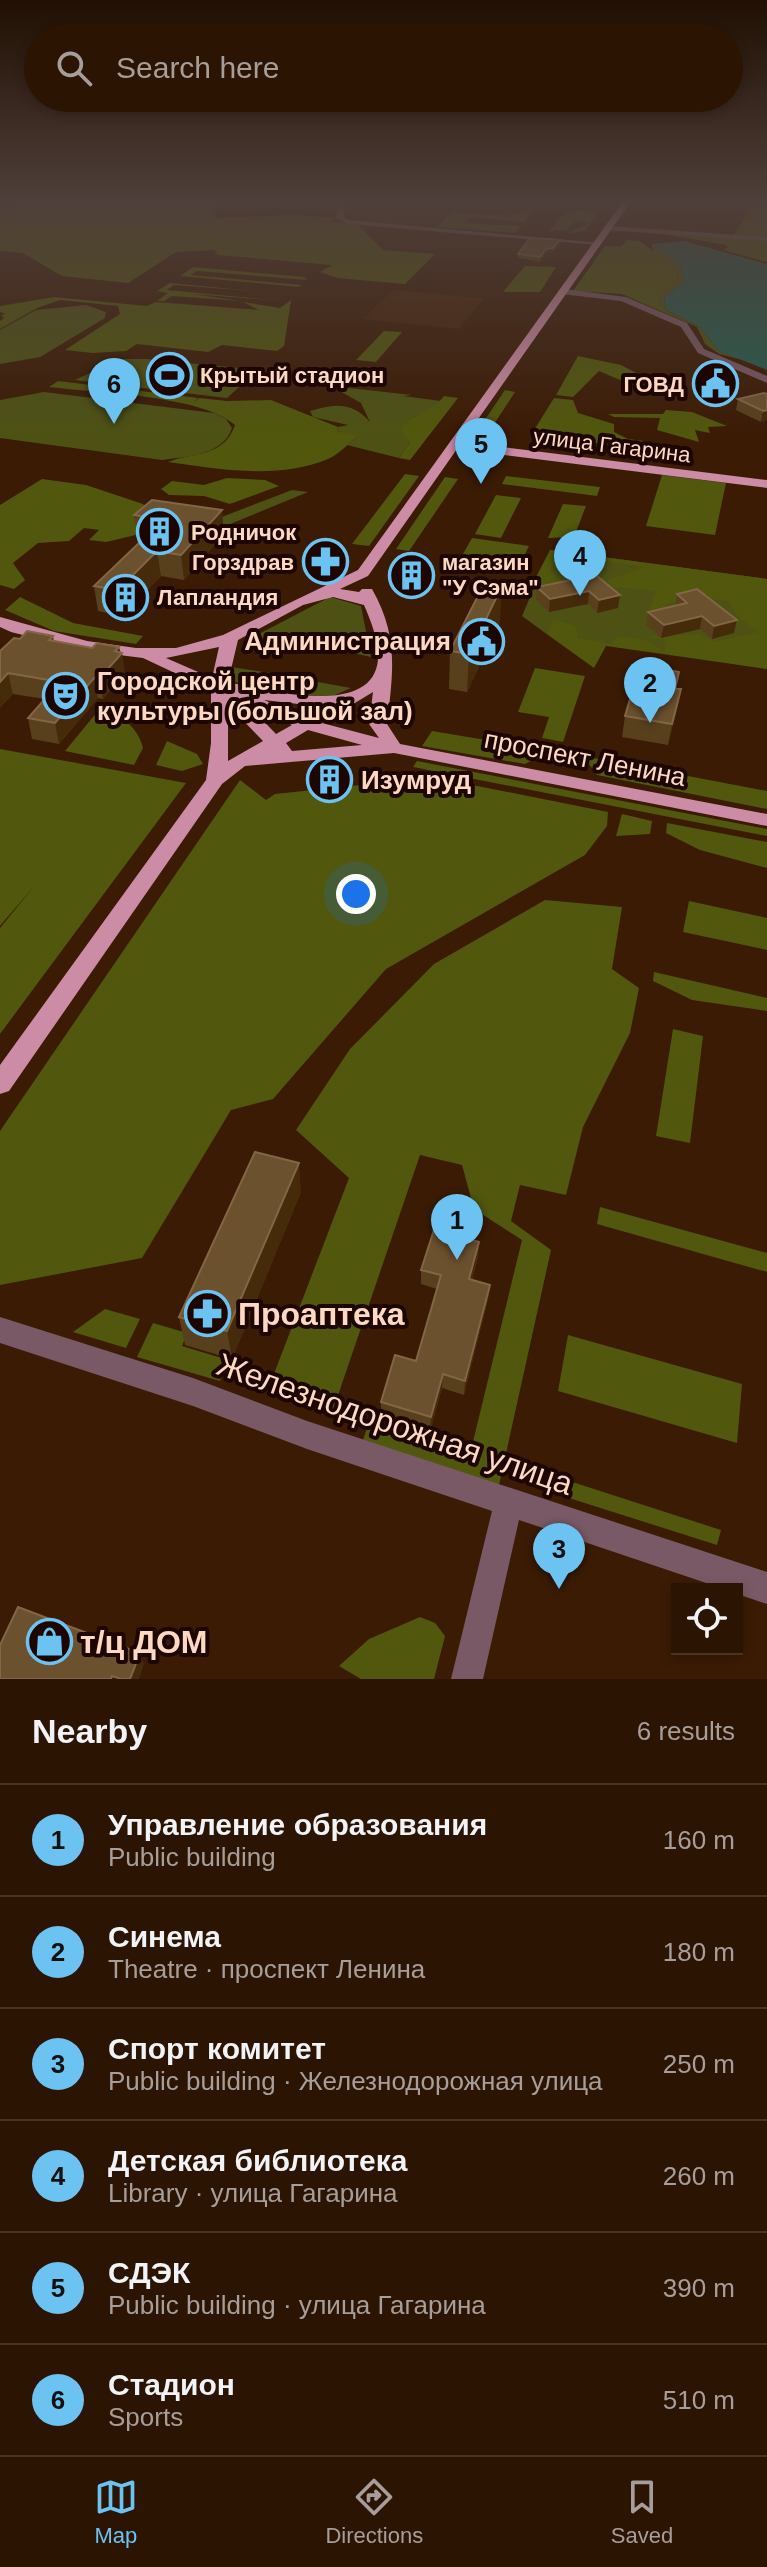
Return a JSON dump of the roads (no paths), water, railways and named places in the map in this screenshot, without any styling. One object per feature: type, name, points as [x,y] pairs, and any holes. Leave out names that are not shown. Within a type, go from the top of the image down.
[{"type":"main road","points":[[0,622],[48,636],[137,652],[171,653],[231,638],[363,573],[573,278]]},
{"type":"main road","name":"улица Гагарина","points":[[453,445],[767,484]]},
{"type":"main road","points":[[363,573],[363,581],[382,633],[387,661],[378,724],[394,748]]},
{"type":"main road","points":[[313,595],[346,593],[371,602]]},
{"type":"main road","points":[[215,780],[222,753],[219,668],[231,638]]},
{"type":"main road","points":[[137,652],[305,724],[394,748]]},
{"type":"main road","points":[[0,1084],[215,780],[240,761],[373,685],[387,661]]},
{"type":"main road","points":[[219,685],[315,702],[354,698]]},
{"type":"main road","points":[[219,685],[290,756]]},
{"type":"main road","name":"проспект Ленина","points":[[240,761],[394,748],[767,820]]},
{"type":"street","points":[[564,292],[623,299],[684,325],[689,328],[695,345],[701,351],[767,380]]},
{"type":"street","name":"Железнодорожная улица","points":[[0,1330],[245,1408],[307,1435],[767,1588]]},
{"type":"street","points":[[467,1679],[509,1501]]},
{"type":"water","points":[[684,278],[767,278],[767,370],[719,351],[700,327],[665,309],[664,298],[685,281]]},
{"type":"place","name":"Крытый стадион","points":[[169,375]]},
{"type":"place","name":"ГОВД","points":[[715,384]]},
{"type":"place","name":"Стадион","points":[[114,424]]},
{"type":"place","name":"СДЭК","points":[[481,484]]},
{"type":"place","name":"Родничок","points":[[160,532]]},
{"type":"place","name":"Горздрав","points":[[325,562]]},
{"type":"place","name":"магазин \"У Сэма\"","points":[[411,575]]},
{"type":"place","name":"Детская библиотека","points":[[580,596]]},
{"type":"place","name":"Лапландия","points":[[126,597]]},
{"type":"place","name":"Администрация","points":[[482,641]]},
{"type":"place","name":"Городской центр культуры (большой зал)","points":[[66,696]]},
{"type":"place","name":"Синема","points":[[650,723]]},
{"type":"place","name":"Изумруд","points":[[330,780]]},
{"type":"place","name":"Управление образования","points":[[457,1260]]},
{"type":"place","name":"Проаптека","points":[[207,1314]]},
{"type":"place","name":"Спорт комитет","points":[[559,1589]]},
{"type":"place","name":"т/ц ДОМ","points":[[49,1642]]}]
